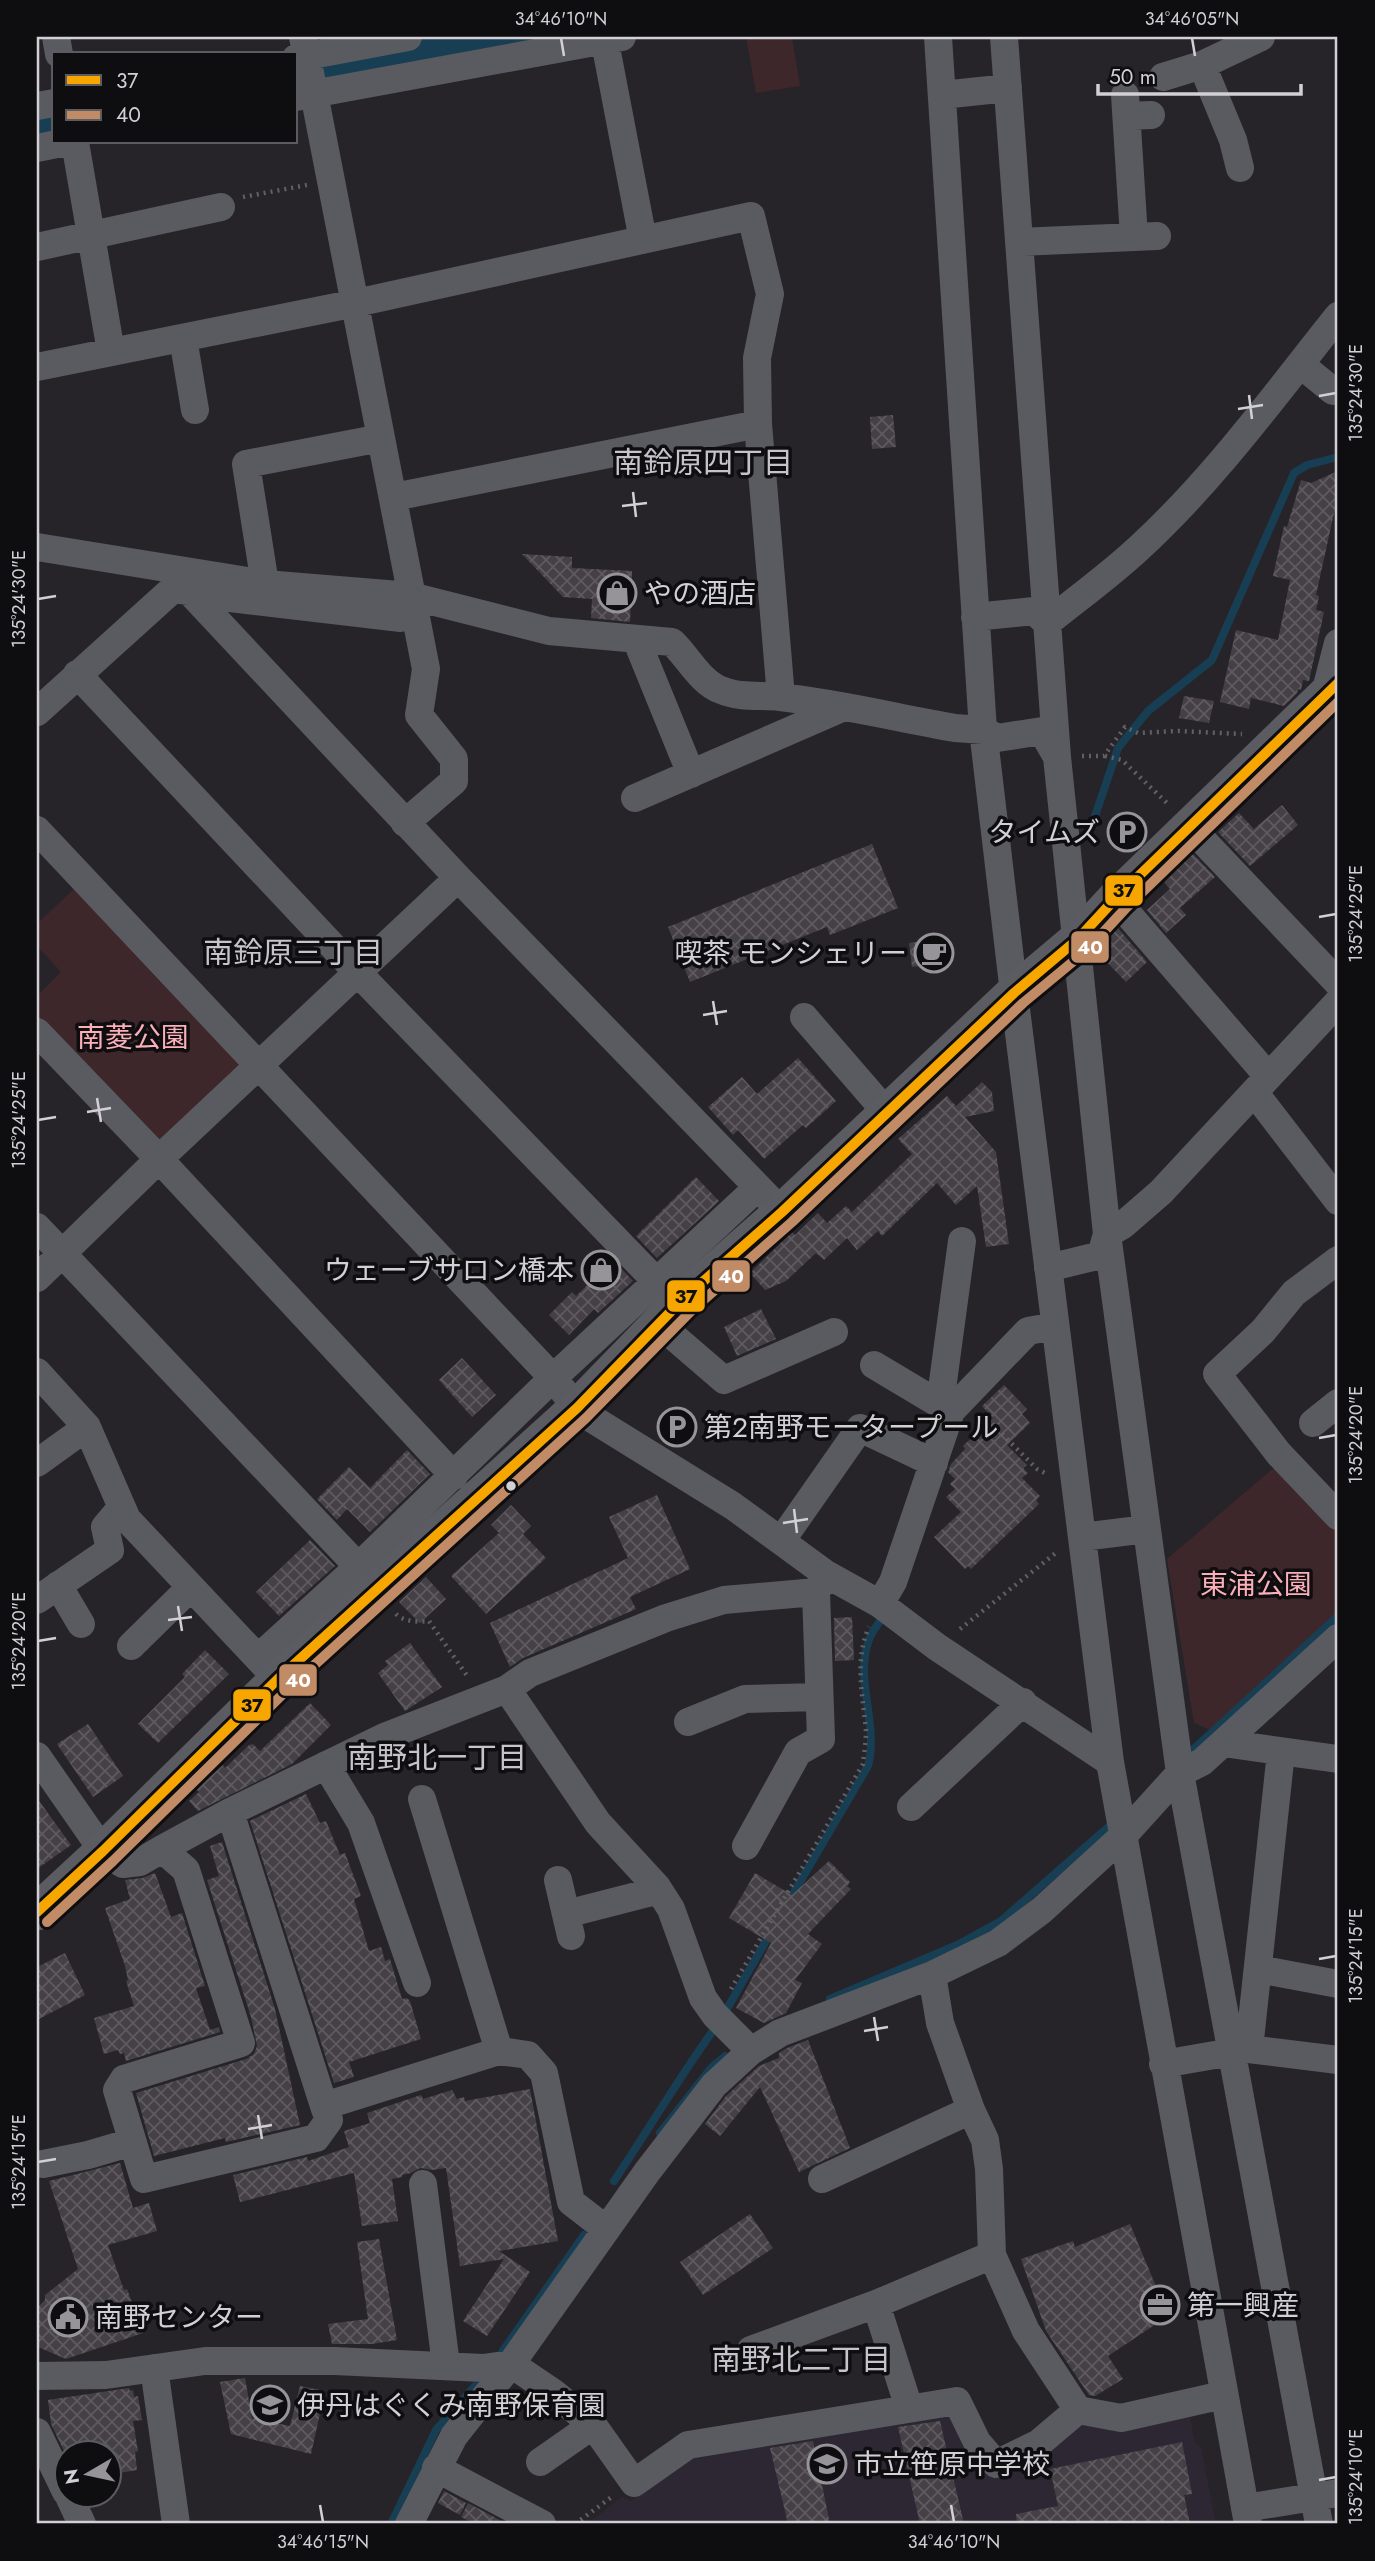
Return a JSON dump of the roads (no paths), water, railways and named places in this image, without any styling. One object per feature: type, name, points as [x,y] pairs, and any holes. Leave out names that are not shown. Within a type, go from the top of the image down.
[{"type":"main road","points":[[37,1912],[103,1851],[268,1668],[377,1589],[578,1408],[665,1302],[769,1200],[887,1113],[1014,993],[1078,939],[1115,899],[1332,689]]},
{"type":"street","points":[[305,70],[408,37]]},
{"type":"street","points":[[938,37],[983,730],[1055,1326],[1070,1544],[1246,2516],[1323,2505],[1240,2051],[1180,1773],[1107,1234],[1057,757],[1004,37]]},
{"type":"street","points":[[1163,77],[1202,65],[1261,37]]},
{"type":"street","points":[[305,70],[610,38],[643,240]]},
{"type":"street","points":[[1202,65],[1233,140],[1240,167]]},
{"type":"street","points":[[305,70],[332,180],[426,668],[419,715],[454,759],[454,781],[405,823]]},
{"type":"street","points":[[942,96],[1007,88]]},
{"type":"street","points":[[1019,242],[1146,236],[1134,109]]},
{"type":"street","points":[[37,148],[57,144]]},
{"type":"street","points":[[75,144],[111,352]]},
{"type":"street","points":[[37,247],[221,207]]},
{"type":"street","points":[[37,367],[356,303],[751,216],[770,294],[757,358],[758,424],[781,697]]},
{"type":"street","points":[[1047,623],[1138,549],[1188,499],[1338,316]]},
{"type":"street","points":[[183,338],[195,410]]},
{"type":"street","points":[[1300,364],[1333,391]]},
{"type":"street","points":[[394,497],[758,424]]},
{"type":"street","points":[[265,584],[246,464],[381,438]]},
{"type":"street","points":[[37,547],[265,584],[413,604],[549,631],[672,642],[707,681],[721,691],[781,697],[955,728],[983,730],[997,738],[1042,731],[1057,757]]},
{"type":"street","points":[[37,712],[173,589],[189,591],[457,878],[769,1200]]},
{"type":"street","points":[[203,606],[213,596],[401,618],[413,604]]},
{"type":"street","points":[[975,617],[1034,611],[1047,623]]},
{"type":"street","points":[[636,639],[691,774]]},
{"type":"street","points":[[1332,689],[1338,643]]},
{"type":"street","points":[[77,674],[665,1302],[724,1380],[798,1335],[834,1332]]},
{"type":"street","points":[[635,798],[842,708]]},
{"type":"street","points":[[1190,827],[1338,983]]},
{"type":"street","points":[[37,830],[553,1378],[578,1408],[733,1506],[781,1541],[821,1583],[880,1604],[937,1647],[1110,1762]]},
{"type":"street","points":[[37,1278],[457,878]]},
{"type":"street","points":[[1115,899],[1261,1084],[1338,1201]]},
{"type":"street","points":[[1048,1268],[1101,1255],[1107,1234],[1123,1225],[1161,1192],[1338,1002]]},
{"type":"street","points":[[804,1017],[887,1113]]},
{"type":"street","points":[[37,1032],[454,1476]]},
{"type":"street","points":[[37,1227],[377,1589],[454,1476],[553,1378],[665,1302]]},
{"type":"street","points":[[880,1604],[893,1582],[952,1404],[945,1287],[962,1241]]},
{"type":"street","points":[[1338,1260],[1294,1293],[1263,1331],[1217,1374],[1279,1454],[1338,1516]]},
{"type":"street","points":[[952,1404],[1028,1331],[1055,1326]]},
{"type":"street","points":[[874,1365],[952,1404]]},
{"type":"street","points":[[42,1385],[87,1427],[127,1519],[268,1668]]},
{"type":"street","points":[[1313,1423],[1338,1403]]},
{"type":"street","points":[[37,1463],[87,1427]]},
{"type":"street","points":[[781,1541],[860,1428],[934,1463]]},
{"type":"street","points":[[81,1624],[48,1593],[110,1549],[105,1527],[121,1508]]},
{"type":"street","points":[[1070,1544],[1147,1529]]},
{"type":"street","points":[[37,1756],[103,1851],[123,1864],[140,1862],[230,1812],[418,1722],[494,1694],[530,1674],[666,1618],[724,1600],[821,1583]]},
{"type":"street","points":[[746,1846],[798,1752],[821,1739],[821,1583]]},
{"type":"street","points":[[131,1646],[191,1587]]},
{"type":"street","points":[[409,2524],[454,2436],[511,2364],[606,2229],[714,2085],[751,2051],[780,2034],[932,1975],[998,1943],[1042,1910],[1122,1837],[1180,1773],[1202,1762],[1338,1638]]},
{"type":"street","points":[[494,1694],[598,1823],[657,1887],[671,1909],[703,1998],[715,2015],[751,2051]]},
{"type":"street","points":[[688,1722],[745,1699],[819,1697]]},
{"type":"street","points":[[911,1807],[1023,1702]]},
{"type":"street","points":[[1223,1743],[1338,1759]]},
{"type":"street","points":[[1240,2051],[1258,1969],[1280,1752]]},
{"type":"street","points":[[326,1765],[361,1823],[416,1983]]},
{"type":"street","points":[[422,1799],[499,2051]]},
{"type":"street","points":[[162,1849],[186,1870],[241,2043],[124,2079],[117,2090],[144,2179],[316,2138],[329,2120],[230,1812]]},
{"type":"street","points":[[558,1880],[569,1925],[648,1894],[657,1887]]},
{"type":"street","points":[[1258,1969],[1338,1984]]},
{"type":"street","points":[[932,1975],[940,2023],[971,2110],[985,2140],[989,2169],[992,2255],[1026,2331],[1078,2410],[1121,2418],[1223,2395]]},
{"type":"street","points":[[324,2106],[499,2051],[528,2055],[544,2073],[571,2202],[606,2229]]},
{"type":"street","points":[[1163,2064],[1240,2051],[1338,2060]]},
{"type":"street","points":[[822,2179],[971,2110]]},
{"type":"street","points":[[43,2164],[132,2143]]},
{"type":"street","points":[[432,2198],[446,2365]]},
{"type":"street","points":[[766,2351],[992,2255]]},
{"type":"street","points":[[876,2304],[909,2408]]},
{"type":"street","points":[[37,2376],[106,2375],[205,2361],[335,2361],[483,2368],[511,2364],[554,2393],[593,2426],[634,2483],[688,2445],[957,2402],[976,2442],[996,2464],[1039,2442],[1078,2410]]},
{"type":"street","points":[[155,2368],[176,2524]]},
{"type":"street","points":[[540,2462],[593,2426]]},
{"type":"street","points":[[37,2432],[52,2462]]},
{"type":"street","points":[[436,2468],[542,2524]]},
{"type":"street","points":[[74,2508],[82,2524]]},
{"type":"waterway","points":[[298,81],[519,37]]},
{"type":"waterway","points":[[37,129],[52,126]]},
{"type":"waterway","points":[[1094,819],[1118,748],[1148,711],[1212,660],[1294,473],[1307,465],[1338,457]]},
{"type":"waterway","points":[[1185,1757],[1338,1616]]},
{"type":"waterway","points":[[787,1904],[868,1766],[871,1734],[865,1686],[865,1655],[870,1637],[880,1621]]},
{"type":"waterway","points":[[830,1999],[957,1945],[1001,1921],[1113,1823]]},
{"type":"waterway","points":[[728,2007],[770,1934]]},
{"type":"waterway","points":[[614,2181],[712,2032]]},
{"type":"waterway","points":[[660,2133],[711,2068],[725,2056]]},
{"type":"waterway","points":[[502,2352],[584,2235]]},
{"type":"waterway","points":[[391,2524],[436,2430],[475,2386]]},
{"type":"place","name":"やの酒店","points":[[617,593]]},
{"type":"place","name":"タイムズ","points":[[1127,832]]},
{"type":"place","name":"喫茶 モンシェリー","points":[[934,953]]},
{"type":"place","name":"ウェーブサロン橋本","points":[[601,1270]]},
{"type":"place","name":"第2南野モータープール","points":[[677,1427]]},
{"type":"place","name":"第一興産","points":[[1160,2305]]},
{"type":"place","name":"南野センター","points":[[68,2317]]},
{"type":"place","name":"伊丹はぐくみ南野保育園","points":[[270,2405]]},
{"type":"place","name":"市立笹原中学校","points":[[827,2464]]},
{"type":"district","name":"南鈴原四丁目","points":[[703,462]]},
{"type":"district","name":"南鈴原三丁目","points":[[293,952]]},
{"type":"district","name":"南野北一丁目","points":[[437,1757]]},
{"type":"district","name":"南野北二丁目","points":[[801,2359]]},
{"type":"park label","name":"南菱公園","points":[[133,1037]]},
{"type":"park label","name":"東浦公園","points":[[1256,1584]]}]
